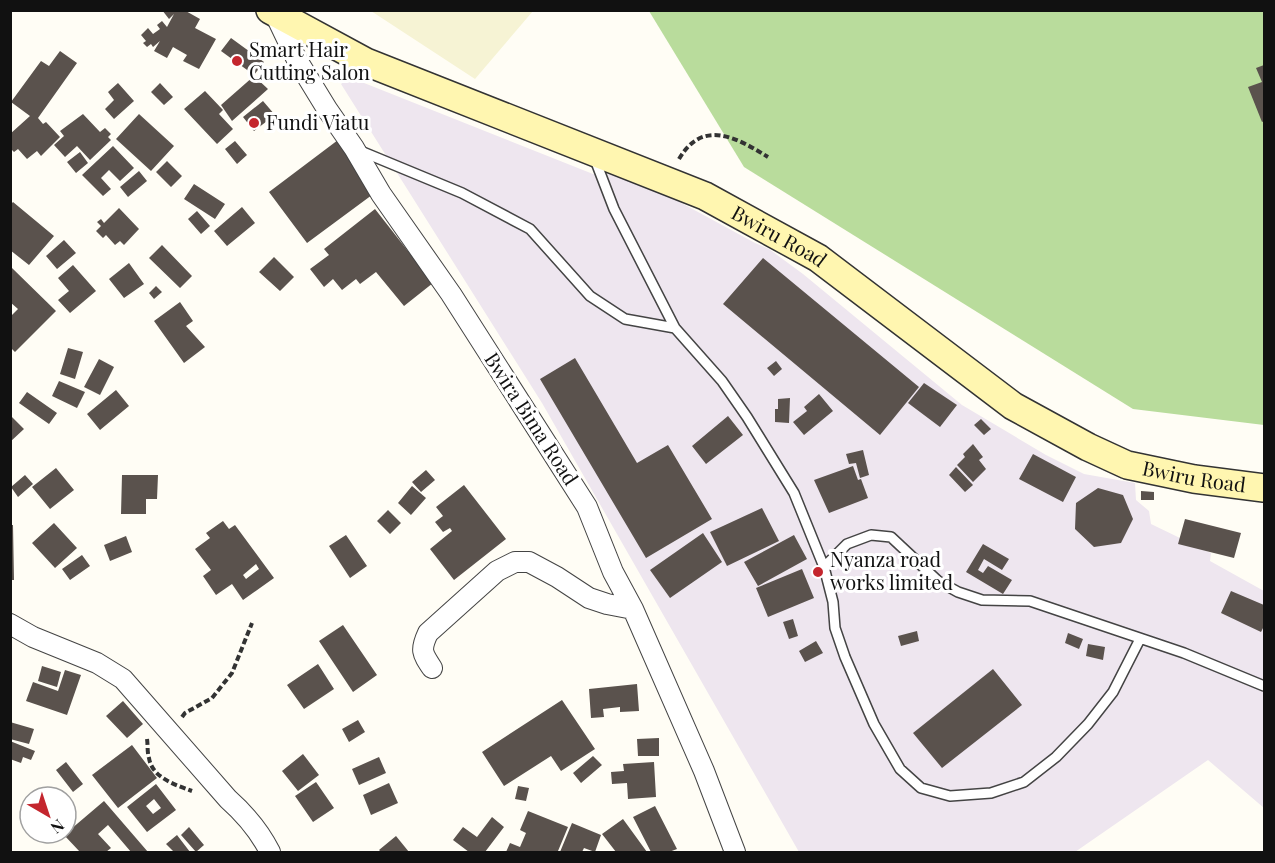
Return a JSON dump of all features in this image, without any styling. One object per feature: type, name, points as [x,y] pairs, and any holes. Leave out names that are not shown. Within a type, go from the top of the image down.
[{"type":"main road","name":"Bwiru Road","points":[[273,12],[366,62],[705,196],[818,258],[1013,406],[1088,447],[1127,465],[1194,479],[1264,488]]},
{"type":"street","name":"Bwira Bima Road","points":[[273,12],[297,60],[381,194],[451,294],[587,507],[613,572],[633,609],[705,771],[735,852]]},
{"type":"street","points":[[432,668],[423,654],[423,644],[428,633],[497,571],[515,562],[529,562],[589,598],[633,609]]},
{"type":"street","points":[[10,624],[33,637],[97,663],[123,679],[228,799],[246,815],[261,834],[270,852]]},
{"type":"lane","points":[[354,148],[462,193],[530,228],[590,296],[625,319],[675,328]]},
{"type":"lane","points":[[590,149],[614,209],[675,328],[722,381],[794,493],[824,567],[833,602],[835,628],[852,675],[874,724],[900,769],[921,788],[950,796],[991,794],[1024,782],[1056,757],[1088,724],[1113,692],[1140,639]]},
{"type":"lane","points":[[824,567],[847,544],[871,535],[891,537],[938,581],[958,592],[982,600],[1030,602],[1184,653],[1264,686]]},
{"type":"path","points":[[667,180],[685,149],[696,139],[705,136],[738,139],[768,157]]},
{"type":"path","points":[[176,741],[179,722],[185,712],[212,698],[232,673],[252,623]]},
{"type":"shaded area","points":[[371,11],[533,11],[475,79]]},
{"type":"shaded area","points":[[349,77],[593,174],[630,175],[769,249],[803,274],[962,405],[1046,455],[1084,474],[1135,483],[1136,500],[1149,511],[1151,524],[1211,553],[1210,561],[1264,591],[1264,808],[1208,760],[1075,852],[799,852],[542,403],[341,84]]},
{"type":"green space","points":[[649,11],[1264,11],[1264,425],[1133,409],[744,167]]},
{"type":"building","points":[[162,10],[184,10],[200,19],[195,28],[216,39],[199,69],[183,61],[187,55],[173,47],[167,58],[154,51],[160,41],[153,47],[151,44],[147,47],[143,43],[146,41],[141,35],[148,28],[153,34],[160,29],[157,25],[162,21],[167,27],[174,14],[169,19]]},
{"type":"building","points":[[231,38],[264,62],[254,75],[221,51]]},
{"type":"building","points":[[60,51],[77,63],[38,118],[43,124],[46,122],[60,137],[41,156],[37,151],[27,159],[18,149],[14,152],[10,148],[10,134],[30,116],[11,102],[41,61],[49,66]]},
{"type":"building","points":[[1264,65],[1264,121],[1262,122],[1248,87],[1262,82],[1256,68]]},
{"type":"building","points":[[254,76],[268,89],[232,121],[221,105]]},
{"type":"building","points":[[118,83],[134,101],[114,119],[105,109],[114,100],[108,92]]},
{"type":"building","points":[[160,83],[173,97],[164,105],[151,92]]},
{"type":"building","points":[[205,91],[223,110],[219,114],[233,129],[217,144],[184,109]]},
{"type":"building","points":[[263,101],[275,115],[254,131],[243,117]]},
{"type":"building","points":[[83,114],[100,132],[105,128],[111,134],[108,137],[111,140],[90,160],[77,146],[65,157],[54,145],[64,136],[60,131]]},
{"type":"building","points":[[139,114],[174,146],[151,171],[116,139]]},
{"type":"building","points":[[338,140],[376,192],[307,243],[269,192]]},
{"type":"building","points":[[235,141],[247,155],[237,164],[225,149]]},
{"type":"building","points":[[113,146],[134,168],[120,181],[109,170],[101,178],[111,189],[103,196],[82,175]]},
{"type":"building","points":[[80,152],[88,163],[76,173],[67,162]]},
{"type":"building","points":[[167,161],[182,176],[171,187],[156,172]]},
{"type":"building","points":[[139,171],[147,181],[128,197],[120,187]]},
{"type":"building","points":[[194,184],[225,204],[215,219],[184,199]]},
{"type":"building","points":[[13,202],[54,236],[29,265],[10,250],[10,205]]},
{"type":"building","points":[[242,207],[255,223],[227,246],[214,231]]},
{"type":"building","points":[[119,208],[139,229],[124,245],[120,241],[115,245],[106,235],[103,238],[96,231],[101,226],[97,222],[101,219],[104,223]]},
{"type":"building","points":[[375,209],[433,283],[404,306],[376,272],[360,284],[356,279],[342,290],[333,279],[324,287],[310,269],[329,255],[324,249]]},
{"type":"building","points":[[197,211],[210,226],[201,234],[188,219]]},
{"type":"building","points":[[64,240],[76,253],[57,269],[46,256]]},
{"type":"building","points":[[162,245],[192,276],[180,288],[149,258]]},
{"type":"building","points":[[274,257],[294,277],[280,291],[259,272]]},
{"type":"building","points":[[763,258],[919,387],[880,435],[723,304]]},
{"type":"building","points":[[129,263],[144,284],[124,298],[109,279]]},
{"type":"building","points":[[73,265],[96,291],[70,313],[58,300],[69,291],[58,278]]},
{"type":"building","points":[[12,268],[56,311],[15,352],[10,347],[10,317],[18,309],[10,302],[10,270]]},
{"type":"building","points":[[156,286],[162,292],[154,299],[149,293]]},
{"type":"building","points":[[180,302],[193,321],[186,326],[205,347],[184,363],[154,321]]},
{"type":"building","points":[[68,348],[83,352],[75,379],[60,374]]},
{"type":"building","points":[[575,358],[637,463],[668,445],[712,519],[646,558],[540,379]]},
{"type":"building","points":[[99,359],[114,367],[100,395],[84,387]]},
{"type":"building","points":[[776,361],[782,369],[774,376],[767,368]]},
{"type":"building","points":[[59,381],[85,392],[77,408],[52,396]]},
{"type":"building","points":[[924,383],[957,405],[940,427],[908,403]]},
{"type":"building","points":[[116,390],[129,406],[100,430],[87,414]]},
{"type":"building","points":[[27,392],[57,413],[49,424],[19,403]]},
{"type":"building","points":[[819,394],[833,411],[804,435],[793,422],[807,411],[804,407]]},
{"type":"building","points":[[790,398],[789,423],[775,422],[778,399]]},
{"type":"building","points":[[10,415],[24,429],[10,442]]},
{"type":"building","points":[[728,416],[743,435],[706,464],[692,446]]},
{"type":"building","points":[[981,419],[991,429],[984,435],[974,425]]},
{"type":"building","points":[[973,444],[983,457],[979,460],[986,469],[973,482],[957,465],[965,457],[963,454]]},
{"type":"building","points":[[863,450],[869,475],[860,478],[856,463],[849,464],[846,454]]},
{"type":"building","points":[[1033,454],[1076,477],[1063,502],[1019,479]]},
{"type":"building","points":[[853,466],[868,498],[829,513],[814,480]]},
{"type":"building","points":[[956,467],[973,485],[965,492],[949,475]]},
{"type":"building","points":[[56,468],[74,490],[50,509],[32,487]]},
{"type":"building","points":[[426,470],[435,480],[421,492],[412,482]]},
{"type":"building","points":[[25,475],[33,484],[18,497],[11,487]]},
{"type":"building","points":[[122,475],[158,475],[157,499],[146,499],[146,514],[121,514]]},
{"type":"building","points":[[464,485],[506,539],[454,580],[430,549],[452,531],[450,528],[443,532],[435,522],[443,516],[436,507]]},
{"type":"building","points":[[412,486],[426,498],[411,515],[398,503]]},
{"type":"building","points":[[1098,488],[1123,495],[1133,519],[1121,543],[1094,547],[1075,529],[1076,503]]},
{"type":"building","points":[[1141,491],[1154,492],[1154,500],[1141,500]]},
{"type":"building","points":[[762,508],[779,541],[727,566],[710,532]]},
{"type":"building","points":[[388,510],[401,523],[390,534],[377,521]]},
{"type":"building","points":[[1185,519],[1241,533],[1234,558],[1178,544]]},
{"type":"building","points":[[223,521],[229,529],[235,525],[274,578],[243,600],[232,584],[216,595],[203,576],[211,570],[195,549],[210,538],[206,533]],"holes":[[[256,564],[259,569],[246,579],[243,575]]]},
{"type":"building","points":[[54,523],[77,548],[55,568],[32,543]]},
{"type":"building","points":[[10,525],[13,525],[14,580],[10,580]]},
{"type":"building","points":[[703,533],[722,562],[670,598],[650,570]]},
{"type":"building","points":[[346,535],[367,566],[350,578],[329,546]]},
{"type":"building","points":[[794,535],[807,559],[758,586],[744,562]]},
{"type":"building","points":[[126,536],[132,552],[110,561],[104,545]]},
{"type":"building","points":[[983,544],[1009,559],[1002,570],[984,559],[978,570],[983,573],[988,566],[1012,580],[1003,594],[966,572]]},
{"type":"building","points":[[82,555],[90,566],[70,580],[62,569]]},
{"type":"building","points":[[802,569],[814,598],[768,617],[756,588]]},
{"type":"building","points":[[1231,591],[1264,605],[1264,626],[1261,632],[1221,613]]},
{"type":"building","points":[[793,619],[798,636],[789,639],[783,622]]},
{"type":"building","points":[[343,625],[377,675],[353,692],[319,641]]},
{"type":"building","points":[[917,631],[919,641],[901,646],[898,636]]},
{"type":"building","points":[[1068,633],[1083,639],[1079,649],[1065,643]]},
{"type":"building","points":[[816,641],[823,653],[805,662],[799,651]]},
{"type":"building","points":[[1088,644],[1105,647],[1103,660],[1086,656]]},
{"type":"building","points":[[318,664],[334,689],[304,709],[287,685]]},
{"type":"building","points":[[42,666],[61,672],[57,687],[38,681]]},
{"type":"building","points":[[993,669],[1022,705],[942,768],[913,733]]},
{"type":"building","points":[[65,670],[81,675],[67,715],[26,701],[33,682],[58,691]]},
{"type":"building","points":[[637,684],[639,711],[620,712],[620,707],[603,709],[604,717],[591,718],[589,689]]},
{"type":"building","points":[[562,700],[595,749],[561,771],[551,756],[504,786],[482,752]]},
{"type":"building","points":[[123,701],[143,724],[127,738],[106,716]]},
{"type":"building","points":[[358,720],[365,732],[349,742],[342,729]]},
{"type":"building","points":[[10,722],[34,729],[29,744],[10,739]]},
{"type":"building","points":[[659,738],[659,756],[638,756],[637,739]]},
{"type":"building","points":[[10,741],[35,751],[31,760],[23,757],[21,763],[10,759]]},
{"type":"building","points":[[132,745],[157,778],[118,808],[92,775]]},
{"type":"building","points":[[303,754],[319,775],[298,791],[282,771]]},
{"type":"building","points":[[593,756],[602,765],[581,783],[573,773]]},
{"type":"building","points":[[379,757],[386,773],[359,785],[352,769]]},
{"type":"building","points":[[66,762],[83,784],[78,788],[78,785],[68,785],[56,770]]},
{"type":"building","points":[[654,762],[656,797],[628,799],[627,783],[612,784],[611,772],[624,771],[623,764]]},
{"type":"building","points":[[316,782],[334,808],[313,822],[295,796]]},
{"type":"building","points":[[389,783],[398,803],[371,815],[363,795]]},
{"type":"building","points":[[156,784],[176,810],[147,832],[127,807]],"holes":[[[154,799],[161,808],[153,814],[146,806]]]},
{"type":"building","points":[[518,786],[529,788],[526,801],[515,799]]},
{"type":"building","points":[[104,801],[148,852],[131,852],[108,825],[98,834],[111,848],[106,852],[80,852],[73,845],[78,845],[78,823]]},
{"type":"building","points":[[655,806],[677,849],[669,852],[651,852],[633,817]]},
{"type":"building","points":[[528,811],[568,827],[558,851],[506,852],[510,843],[520,847],[526,833],[520,830]]},
{"type":"building","points":[[492,817],[504,827],[485,852],[469,852],[453,840],[463,827],[477,837]]},
{"type":"building","points":[[623,819],[647,852],[616,852],[602,834]]},
{"type":"building","points":[[572,823],[601,835],[595,852],[584,848],[582,852],[560,852]]},
{"type":"building","points":[[189,827],[204,845],[196,852],[181,835]]},
{"type":"building","points":[[177,835],[190,852],[174,852],[166,844]]},
{"type":"building","points":[[396,836],[409,852],[381,852],[379,850]]},
{"type":"place","name":"Smart Hair Cutting Salon","points":[[237,61]]},
{"type":"place","name":"Fundi Viatu","points":[[254,123]]},
{"type":"place","name":"Nyanza road works limited","points":[[818,572]]}]
